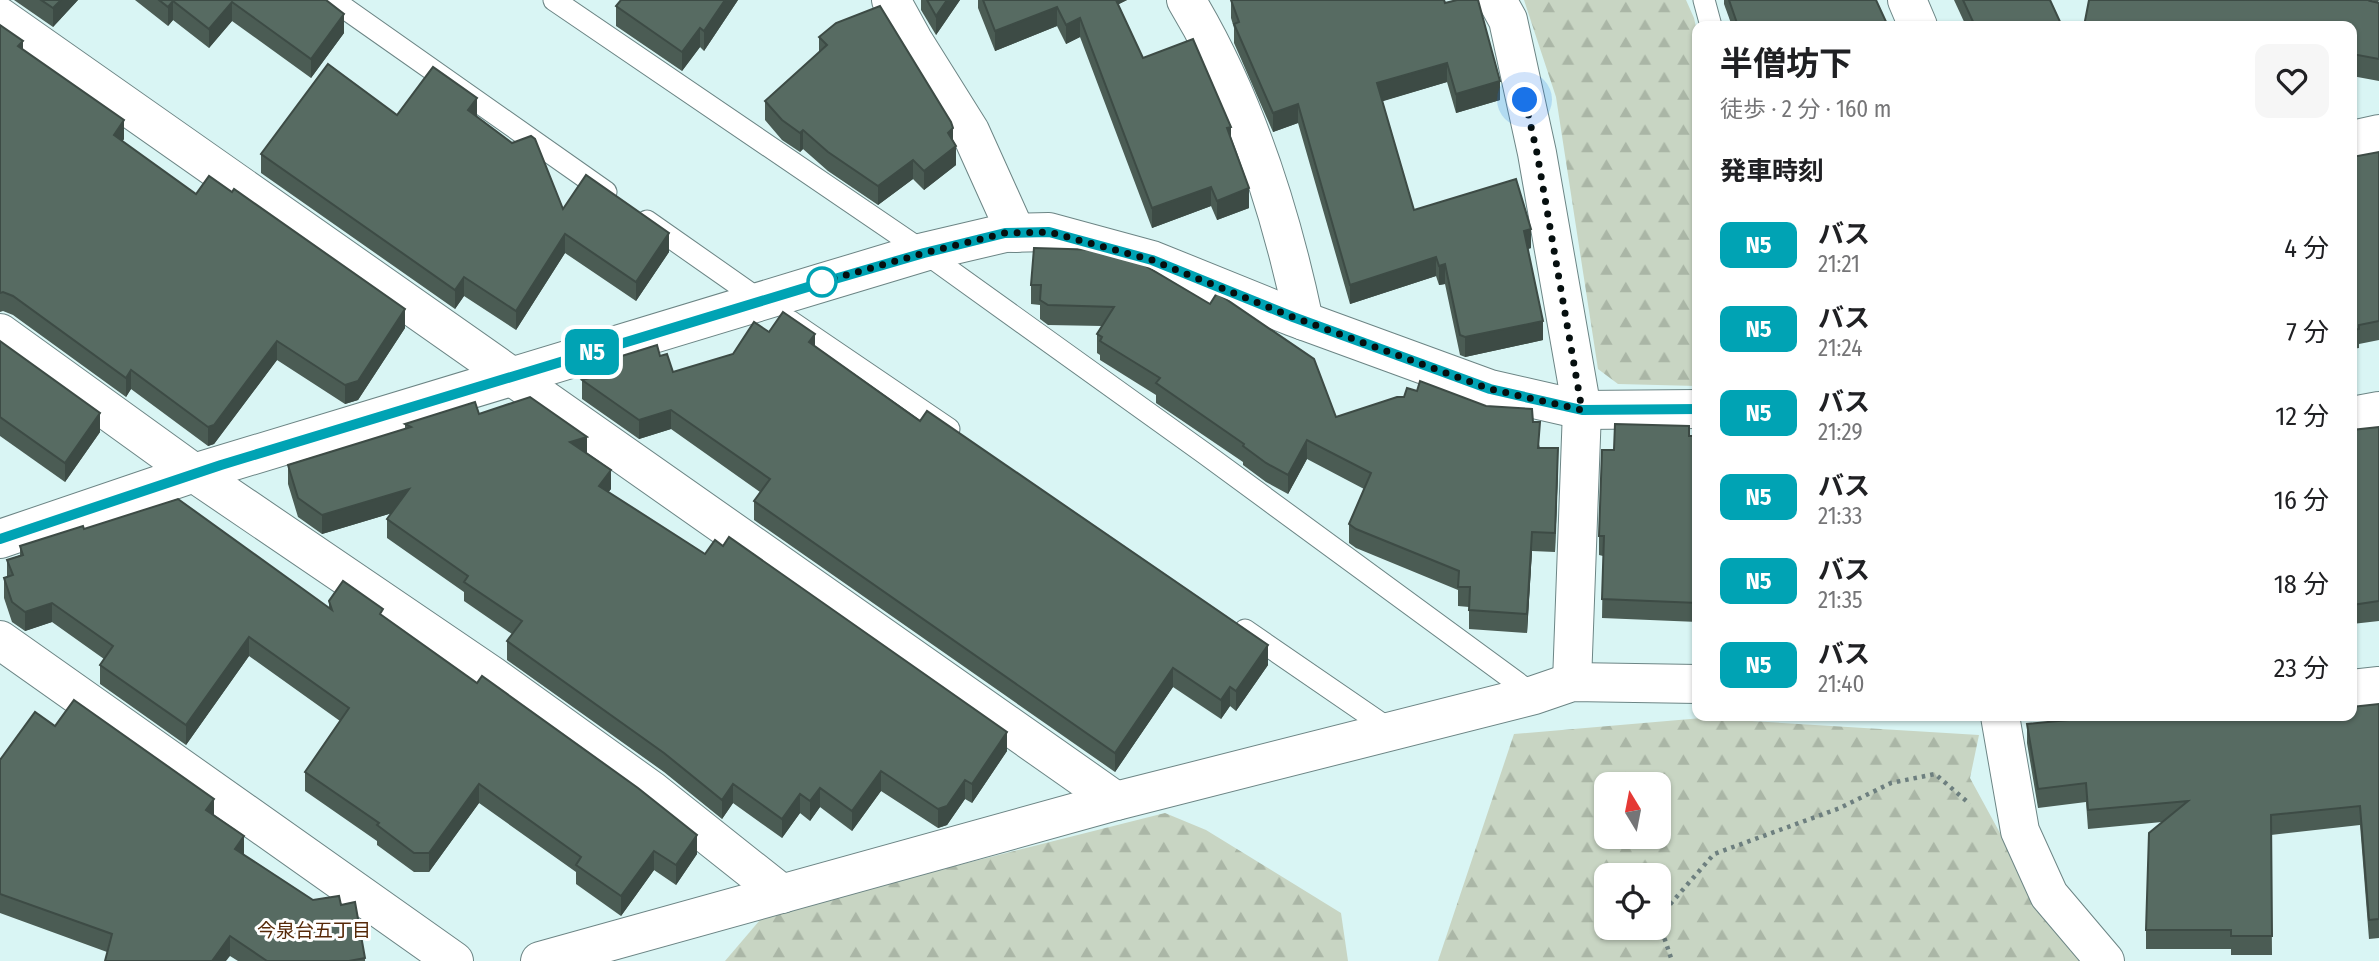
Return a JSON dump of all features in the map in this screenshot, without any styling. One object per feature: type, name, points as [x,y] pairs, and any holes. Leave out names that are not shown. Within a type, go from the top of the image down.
[{"type":"street","points":[[891,0],[970,131],[1016,233]]},
{"type":"street","points":[[1186,0],[1230,88],[1258,154],[1290,253],[1304,321]]},
{"type":"street","points":[[1497,0],[1508,20],[1537,153],[1582,410],[1572,682]]},
{"type":"street","points":[[1907,0],[1916,21]]},
{"type":"street","points":[[0,17],[1116,801]]},
{"type":"street","points":[[2357,139],[2379,134]]},
{"type":"street","points":[[0,539],[194,473],[761,301],[924,253],[1005,233],[1049,232],[1152,260],[1304,321],[1490,389],[1582,410],[1692,409]]},
{"type":"street","points":[[0,333],[194,473],[491,675],[651,790],[782,894]]},
{"type":"street","points":[[2357,415],[2379,411]]},
{"type":"street","points":[[0,640],[454,961]]},
{"type":"street","points":[[540,961],[1116,801],[1534,695],[1572,682],[1692,684]]},
{"type":"street","points":[[2357,688],[2379,686]]},
{"type":"street","points":[[2001,721],[2020,831],[2049,895],[2105,961]]},
{"type":"lane","points":[[333,0],[761,301],[968,442]]},
{"type":"lane","points":[[554,0],[924,253],[1205,453],[1534,695]]},
{"type":"lane","points":[[1704,0],[1710,21]]},
{"type":"lane","points":[[1232,622],[1392,731]]},
{"type":"path","points":[[1671,903],[1714,854],[1840,808],[1891,783],[1935,774],[1978,810],[2020,831]]},
{"type":"path","points":[[1665,940],[1672,961]]},
{"type":"green space","points":[[1524,0],[1686,0],[1695,21],[1692,21],[1692,386],[1618,384],[1598,369],[1556,97]]},
{"type":"green space","points":[[1692,719],[1692,721],[1751,721],[1979,735],[1970,778],[2037,901],[2084,961],[1438,961],[1514,734]]},
{"type":"green space","points":[[1165,813],[1206,830],[1341,913],[1348,961],[725,961],[765,914]]},
{"type":"building","points":[[41,0],[61,0],[53,8]]},
{"type":"building","points":[[159,0],[326,0],[344,14],[311,59],[232,2],[209,29],[173,1],[168,7]]},
{"type":"building","points":[[621,0],[725,0],[704,31],[700,28],[682,52],[616,6]]},
{"type":"building","points":[[927,0],[947,0],[936,16]]},
{"type":"building","points":[[983,0],[1116,0],[1143,58],[1193,39],[1231,127],[1227,128],[1249,188],[1217,201],[1211,187],[1152,208],[1080,18],[1066,25],[1057,7],[995,31]]},
{"type":"building","points":[[1231,0],[1444,0],[1445,3],[1478,0],[1500,81],[1456,94],[1447,63],[1377,83],[1414,210],[1516,179],[1531,229],[1524,231],[1543,321],[1465,337],[1460,335],[1445,264],[1439,266],[1436,257],[1350,285],[1298,104],[1273,113],[1234,24],[1239,22]]},
{"type":"building","points":[[1729,0],[1876,0],[1886,21],[1736,21]]},
{"type":"building","points":[[1963,0],[2050,0],[2060,21],[1973,21]]},
{"type":"building","points":[[2089,0],[2371,0],[2379,3],[2379,59],[2357,55],[2357,21],[2085,21]]},
{"type":"building","points":[[880,6],[951,122],[953,128],[948,133],[956,146],[924,171],[913,160],[878,186],[828,152],[803,130],[800,133],[782,120],[765,101],[827,45],[819,37],[836,23]]},
{"type":"building","points":[[0,25],[23,41],[18,46],[124,120],[114,135],[196,194],[209,176],[232,192],[234,189],[405,309],[358,381],[345,385],[277,341],[214,425],[208,427],[131,370],[126,378],[13,296],[0,293]]},
{"type":"building","points":[[328,64],[397,115],[433,67],[477,98],[468,110],[512,143],[531,136],[535,139],[563,209],[586,175],[669,233],[636,282],[565,234],[516,311],[464,277],[455,290],[261,154]]},
{"type":"building","points":[[2379,152],[2379,321],[2359,325],[2357,329],[2357,156]]},
{"type":"building","points":[[1034,248],[1102,250],[1132,258],[1210,304],[1217,293],[1314,359],[1336,417],[1404,397],[1407,388],[1417,391],[1420,381],[1486,406],[1532,409],[1533,422],[1540,422],[1538,448],[1558,448],[1555,533],[1532,532],[1527,614],[1469,610],[1470,587],[1458,587],[1459,571],[1349,524],[1371,473],[1307,440],[1288,475],[1266,463],[1243,446],[1244,444],[1156,383],[1160,378],[1100,341],[1102,337],[1097,334],[1114,307],[1048,305],[1040,300],[1041,285],[1031,285]]},
{"type":"building","points":[[783,312],[815,334],[809,342],[920,421],[927,411],[1268,645],[1236,691],[1230,687],[1221,700],[1173,668],[1115,753],[754,501],[770,479],[671,410],[639,420],[582,380],[597,376],[593,365],[657,345],[660,356],[667,354],[673,372],[733,354],[754,322],[769,332]]},
{"type":"building","points":[[0,341],[100,413],[65,463],[0,417]]},
{"type":"building","points":[[530,397],[587,437],[570,442],[611,470],[599,486],[705,554],[715,540],[723,546],[729,537],[1007,732],[972,784],[965,780],[947,806],[938,809],[881,771],[852,811],[820,788],[810,801],[800,794],[782,819],[733,784],[722,800],[664,753],[507,641],[522,621],[464,582],[468,576],[387,519],[409,489],[322,515],[298,498],[288,465],[411,427],[405,424],[475,402],[479,414]]},
{"type":"building","points":[[1615,424],[1689,426],[1689,436],[1692,436],[1692,603],[1602,599],[1604,536],[1599,536],[1602,450],[1614,450]]},
{"type":"building","points":[[2379,427],[2379,601],[2357,604],[2357,429]]},
{"type":"building","points":[[178,499],[332,610],[329,601],[343,581],[383,609],[380,614],[477,683],[482,676],[638,788],[697,835],[676,865],[654,851],[621,896],[576,865],[581,857],[479,784],[429,853],[414,853],[377,825],[379,823],[305,772],[349,708],[249,637],[186,725],[100,665],[113,646],[52,603],[25,612],[12,602],[4,578],[13,575],[7,560],[23,555],[20,546]]},
{"type":"building","points":[[74,700],[214,799],[206,810],[244,836],[235,849],[313,900],[339,896],[341,905],[355,902],[365,958],[349,961],[267,961],[230,936],[212,961],[105,961],[112,934],[0,894],[0,760],[35,712],[55,726]]},
{"type":"building","points":[[2379,704],[2379,919],[2369,920],[2360,806],[2271,815],[2272,936],[2231,936],[2231,930],[2146,930],[2149,833],[2188,801],[2088,810],[2086,783],[2038,789],[2027,724],[2058,721],[2357,721],[2357,706]]},
{"type":"bus line","name":"N5","points":[[0,539],[194,473],[821,283],[1005,233],[1049,232],[1152,260],[1293,317],[1490,389],[1582,410],[1692,409]]},
{"type":"district","name":"今泉台五丁目","points":[[314,930]]},
{"type":"route","points":[[822,282],[1005,233],[1049,232],[1152,260],[1293,317],[1490,389],[1582,410],[1537,153],[1525,100]]}]
